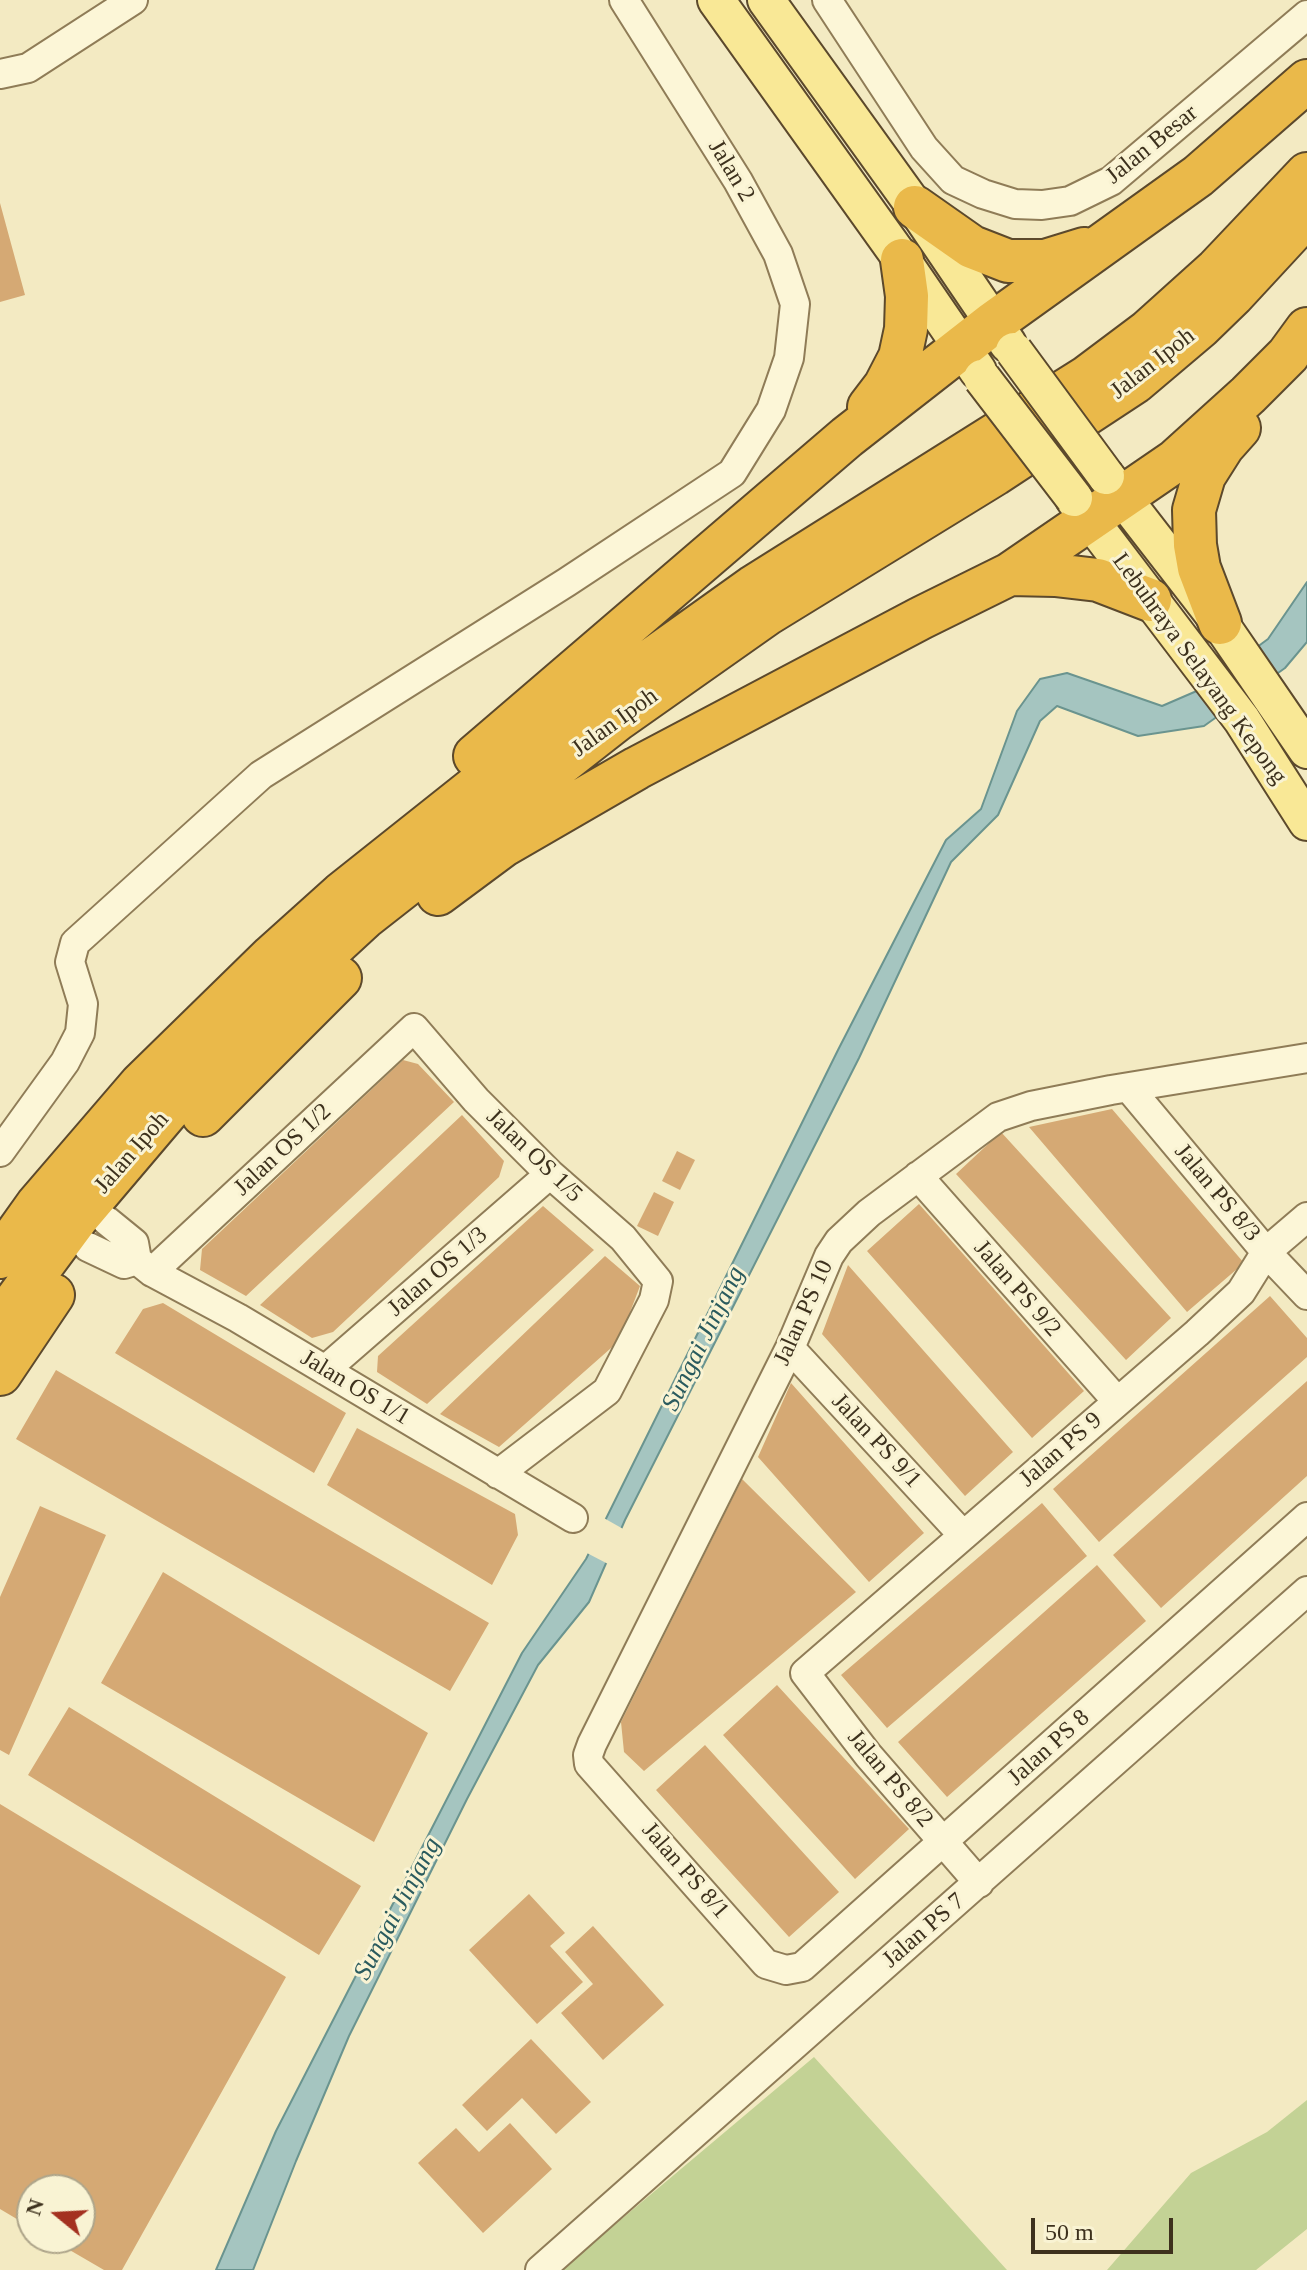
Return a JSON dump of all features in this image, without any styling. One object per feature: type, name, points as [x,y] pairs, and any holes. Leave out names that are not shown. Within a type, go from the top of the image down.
[{"type":"highway","points":[[141,1084],[257,955],[384,834],[847,437],[971,363],[1004,337],[1113,236],[1198,176],[1307,81]]},
{"type":"highway","name":"Jalan Ipoh","points":[[0,1257],[37,1205],[141,1084],[272,956],[412,835],[497,770],[753,587],[1087,377],[1147,332],[1217,269],[1307,174]]},
{"type":"highway","points":[[915,207],[972,247],[1008,261],[1045,261],[1068,256],[1113,236]]},
{"type":"highway","name":"Jalan Ipoh","points":[[0,1322],[77,1218],[167,1112],[249,1024],[364,918],[618,719],[767,614],[995,474],[1135,382],[1233,295],[1307,215]]},
{"type":"highway","points":[[847,437],[885,386],[900,357],[907,307],[902,260]]},
{"type":"highway","points":[[386,933],[504,845],[582,799],[705,731],[1010,574],[1081,509],[1115,486],[1175,461],[1199,441],[1297,342]]},
{"type":"highway","points":[[1220,623],[1199,568],[1194,518],[1197,497],[1213,460],[1260,405],[1297,342]]},
{"type":"highway","points":[[0,1374],[98,1234],[185,1133],[267,1048],[386,933],[488,847],[718,670],[995,474]]},
{"type":"highway","points":[[1010,574],[1098,580],[1150,600]]},
{"type":"main road","points":[[716,0],[902,260],[971,363]]},
{"type":"main road","points":[[766,0],[1004,337]]},
{"type":"main road","name":"Lebuhraya Selayang Kepong","points":[[1004,337],[1220,623],[1307,750]]},
{"type":"main road","name":"Lebuhraya Selayang Kepong","points":[[971,363],[1242,720],[1307,822]]},
{"type":"street","points":[[0,74],[28,68],[133,0]]},
{"type":"street","name":"Jalan 2","points":[[0,1152],[65,1062],[80,1033],[83,1004],[70,962],[75,943],[261,775],[567,582],[732,473],[771,410],[789,358],[795,304],[778,254],[738,181],[624,0]]},
{"type":"street","name":"Jalan Besar","points":[[827,0],[924,148],[953,180],[1015,204],[1070,201],[1111,181],[1307,15]]},
{"type":"street","name":"Jalan OS 1/5","points":[[414,1028],[476,1100],[550,1174],[623,1238],[658,1281],[654,1300],[607,1391],[498,1474]]},
{"type":"street","name":"Jalan OS 1/2","points":[[144,1266],[414,1028]]},
{"type":"street","name":"Jalan PS 10","points":[[589,1764],[588,1755],[599,1730],[790,1348],[829,1256],[839,1241],[869,1213],[998,1117],[1031,1106],[1307,1058]]},
{"type":"street","name":"Jalan PS 8/3","points":[[1129,1088],[1266,1252],[1307,1295]]},
{"type":"street","name":"Jalan OS 1/3","points":[[325,1370],[550,1174]]},
{"type":"street","name":"Jalan PS 9/2","points":[[918,1176],[1117,1401]]},
{"type":"street","name":"Jalan PS 9","points":[[805,1673],[1241,1292],[1266,1252],[1307,1217]]},
{"type":"street","name":"Jalan OS 1/1","points":[[98,1234],[134,1243],[144,1266],[238,1318],[573,1518]]},
{"type":"street","name":"Jalan PS 9/1","points":[[790,1348],[962,1534]]},
{"type":"street","name":"Jalan PS 8","points":[[786,1970],[802,1967],[1307,1517]]},
{"type":"street","name":"Jalan PS 7","points":[[540,2270],[1307,1591]]},
{"type":"street","name":"Jalan PS 8/2","points":[[805,1673],[868,1755],[979,1883]]},
{"type":"street","name":"Jalan PS 8/1","points":[[589,1764],[766,1964],[786,1970]]},
{"type":"green space","points":[[814,2057],[1007,2270],[561,2270]]},
{"type":"green space","points":[[1307,2100],[1307,2229],[1256,2270],[1107,2270],[1191,2173],[1267,2132]]},
{"type":"water","name":"Sungai Jinjang","points":[[1307,582],[1307,642],[1285,668],[1204,726],[1138,736],[1057,706],[1040,721],[998,815],[951,862],[859,1058],[625,1520],[589,1602],[538,1665],[467,1799],[349,2036],[253,2270],[216,2270],[276,2131],[522,1653],[586,1559],[838,1050],[946,840],[981,809],[1017,711],[1040,679],[1067,673],[1162,706],[1199,690],[1268,639]]},
{"type":"pier","points":[[602,1517],[625,1530],[610,1565],[585,1552]]},
{"type":"building","points":[[0,203],[25,295],[0,302]]},
{"type":"building","points":[[403,1060],[418,1064],[454,1102],[246,1296],[200,1270],[202,1249]]},
{"type":"building","points":[[1112,1109],[1244,1263],[1187,1312],[1029,1127]]},
{"type":"building","points":[[462,1115],[504,1161],[499,1177],[333,1332],[312,1338],[260,1305]]},
{"type":"building","points":[[1001,1132],[1171,1318],[1126,1360],[956,1174]]},
{"type":"building","points":[[677,1151],[695,1160],[680,1190],[662,1181]]},
{"type":"building","points":[[654,1192],[674,1202],[658,1236],[637,1226]]},
{"type":"building","points":[[919,1204],[1084,1391],[1032,1438],[867,1251]]},
{"type":"building","points":[[543,1206],[594,1250],[427,1404],[377,1372],[378,1356]]},
{"type":"building","points":[[605,1256],[640,1286],[619,1341],[499,1447],[440,1414]]},
{"type":"building","points":[[848,1265],[1013,1452],[965,1496],[822,1334]]},
{"type":"building","points":[[1270,1296],[1307,1338],[1307,1357],[1099,1542],[1053,1489]]},
{"type":"building","points":[[163,1303],[346,1413],[314,1473],[115,1353],[143,1309]]},
{"type":"building","points":[[56,1370],[489,1623],[450,1691],[16,1439]]},
{"type":"building","points":[[1307,1381],[1307,1476],[1161,1608],[1113,1555]]},
{"type":"building","points":[[791,1383],[924,1533],[869,1582],[758,1457]]},
{"type":"building","points":[[357,1428],[515,1514],[518,1535],[492,1585],[327,1485]]},
{"type":"building","points":[[742,1479],[856,1592],[644,1771],[624,1752],[621,1722]]},
{"type":"building","points":[[1042,1503],[1087,1556],[887,1728],[841,1675]]},
{"type":"building","points":[[40,1506],[106,1535],[9,1755],[0,1750],[0,1597]]},
{"type":"building","points":[[1097,1565],[1146,1621],[947,1797],[898,1742]]},
{"type":"building","points":[[163,1572],[428,1733],[374,1842],[101,1683]]},
{"type":"building","points":[[777,1685],[909,1829],[855,1879],[723,1735]]},
{"type":"building","points":[[69,1707],[361,1886],[319,1955],[28,1775]]},
{"type":"building","points":[[705,1745],[839,1892],[789,1937],[656,1790]]},
{"type":"building","points":[[0,1804],[286,1977],[122,2270],[104,2270],[76,2254],[96,2254],[96,2174],[16,2174],[16,2218],[0,2209]]},
{"type":"building","points":[[529,1894],[565,1933],[550,1946],[583,1982],[537,2024],[469,1950]]},
{"type":"building","points":[[593,1926],[664,2005],[603,2060],[561,2013],[593,1984],[565,1952]]},
{"type":"building","points":[[531,2039],[591,2102],[556,2134],[522,2098],[487,2131],[462,2105]]},
{"type":"building","points":[[510,2123],[552,2169],[483,2233],[418,2163],[456,2128],[479,2152]]}]
